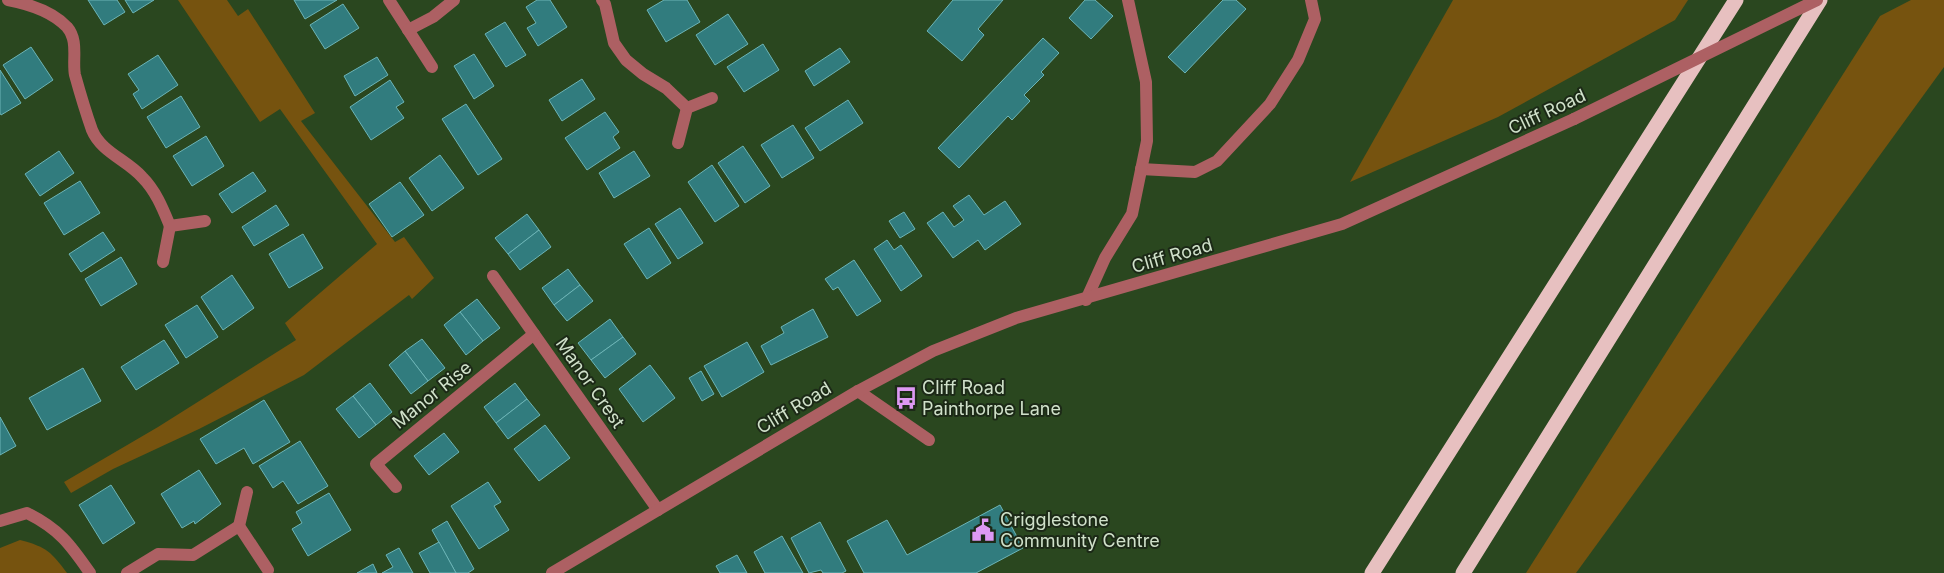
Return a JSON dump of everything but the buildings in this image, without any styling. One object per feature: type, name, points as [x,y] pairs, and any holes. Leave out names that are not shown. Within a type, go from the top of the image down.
[{"type":"highway","points":[[1372,573],[1736,0]]},
{"type":"highway","points":[[1463,573],[1818,0]]},
{"type":"street","points":[[8,0],[24,3],[49,14],[68,28],[76,49],[75,73],[93,132],[106,150],[127,163],[143,177],[158,198],[170,226],[163,262]]},
{"type":"street","points":[[389,0],[432,67]]},
{"type":"street","points":[[408,30],[433,17],[454,0]]},
{"type":"street","points":[[602,0],[605,4],[614,43],[626,60],[643,74],[666,88],[687,108]]},
{"type":"street","points":[[1086,300],[1105,258],[1132,214],[1147,142],[1146,82],[1128,0]]},
{"type":"street","points":[[1141,170],[1195,172],[1217,161],[1270,104],[1298,60],[1315,19],[1311,0]]},
{"type":"street","name":"Cliff Road","points":[[552,573],[858,391],[932,351],[1016,318],[1086,300],[1342,224],[1574,119],[1818,0]]},
{"type":"street","points":[[687,108],[712,98]]},
{"type":"street","points":[[678,143],[687,108]]},
{"type":"street","points":[[170,226],[205,221]]},
{"type":"street","name":"Manor Crest","points":[[493,276],[658,510]]},
{"type":"street","name":"Manor Rise","points":[[396,487],[376,464],[534,334]]},
{"type":"street","points":[[858,391],[929,440]]},
{"type":"street","points":[[127,573],[158,554],[193,555],[239,526],[248,492]]},
{"type":"street","points":[[0,521],[27,513],[48,524],[68,543],[90,573]]},
{"type":"street","points":[[239,526],[268,570]]},
{"type":"shaded area","points":[[178,0],[227,0],[238,16],[248,9],[315,113],[301,121],[395,242],[404,237],[434,278],[412,299],[409,295],[304,375],[199,429],[113,469],[71,493],[64,482],[158,427],[296,340],[285,323],[377,244],[280,109],[260,122]]},
{"type":"shaded area","points":[[1453,0],[1688,0],[1675,20],[1498,117],[1350,182]]},
{"type":"shaded area","points":[[1911,0],[1944,0],[1944,67],[1576,573],[1526,573],[1880,16]]},
{"type":"shaded area","points":[[20,540],[48,551],[67,573],[0,573],[0,548]]},
{"type":"place","name":"Cliff Road Painthorpe Lane","points":[[906,398]]},
{"type":"place","name":"Crigglestone Community Centre","points":[[983,530]]}]
